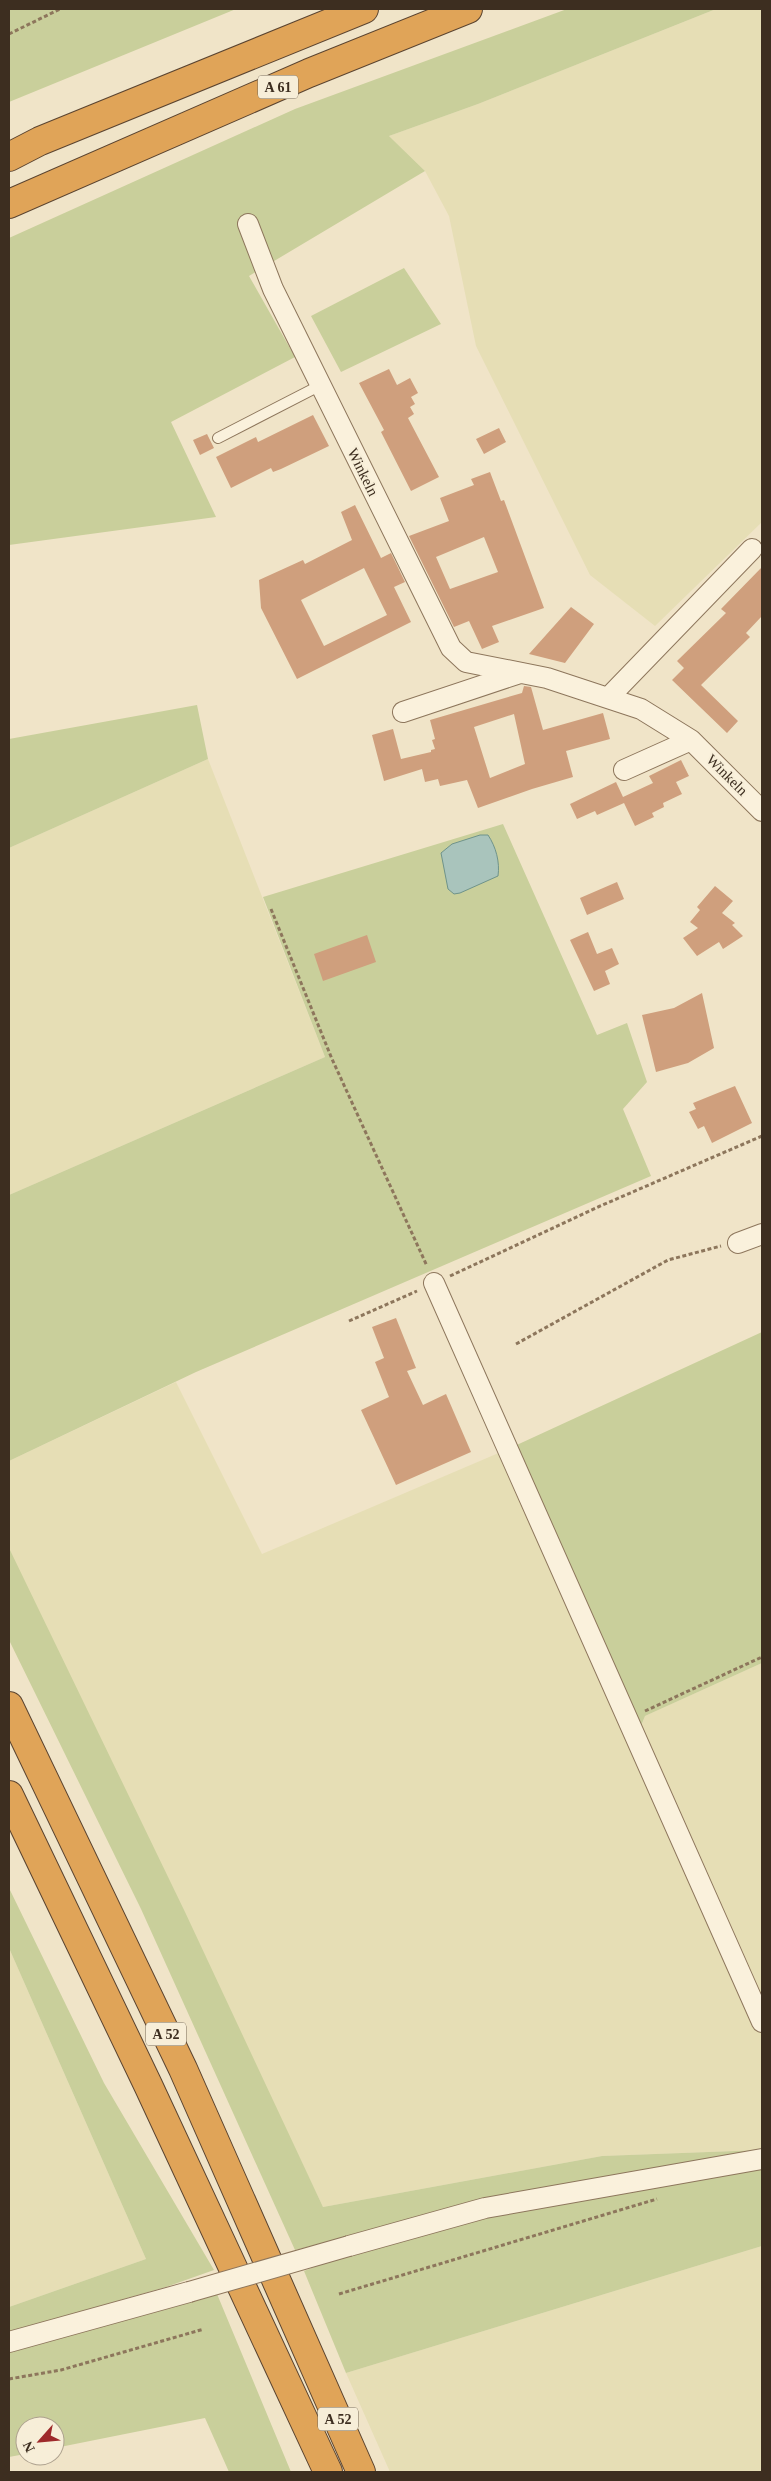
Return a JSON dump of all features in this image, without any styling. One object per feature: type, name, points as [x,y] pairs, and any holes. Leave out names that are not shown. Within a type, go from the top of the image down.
[{"type":"highway","name":"A 61","points":[[9,157],[40,142],[364,9]]},
{"type":"highway","name":"A 61","points":[[9,204],[299,77],[468,9]]},
{"type":"highway","points":[[9,151],[40,142]]},
{"type":"highway","name":"A 52","points":[[9,1706],[183,2069],[361,2472]]},
{"type":"highway","name":"A 52","points":[[9,1795],[148,2085],[328,2472]]},
{"type":"street","name":"Winkeln","points":[[248,224],[273,289],[451,648],[466,662],[547,678],[609,697],[641,710],[691,740],[762,810]]},
{"type":"street","points":[[609,697],[752,549]]},
{"type":"street","points":[[403,712],[522,672]]},
{"type":"street","points":[[624,770],[691,740]]},
{"type":"street","points":[[738,1243],[762,1234]]},
{"type":"street","points":[[434,1283],[762,2022]]},
{"type":"street","points":[[9,2342],[485,2208],[762,2159]]},
{"type":"lane","points":[[218,438],[321,385]]},
{"type":"path","points":[[9,34],[60,9]]},
{"type":"path","points":[[271,909],[332,1059],[434,1283]]},
{"type":"path","points":[[349,1321],[598,1207],[762,1136]]},
{"type":"path","points":[[516,1344],[668,1260],[738,1243]]},
{"type":"path","points":[[628,1719],[762,1657]]},
{"type":"path","points":[[339,2294],[664,2197]]},
{"type":"path","points":[[9,2380],[61,2370],[204,2330]]},
{"type":"shaded area","points":[[716,9],[762,9],[762,522],[655,626],[590,575],[476,346],[449,216],[425,171],[389,136],[478,104]]},
{"type":"shaded area","points":[[208,759],[325,1057],[9,1195],[9,848]]},
{"type":"shaded area","points":[[176,1382],[262,1554],[508,1449],[640,1730],[645,1716],[762,1663],[762,2150],[602,2156],[323,2207],[9,1552],[9,1461]]},
{"type":"shaded area","points":[[9,1948],[146,2259],[9,2307]]},
{"type":"shaded area","points":[[762,2246],[762,2472],[390,2472],[346,2373]]},
{"type":"green space","points":[[9,9],[236,9],[9,102]]},
{"type":"green space","points":[[567,9],[716,9],[478,104],[389,136],[425,171],[249,276],[295,357],[171,422],[216,517],[9,545],[9,238],[295,109]]},
{"type":"green space","points":[[404,268],[441,324],[341,372],[311,316]]},
{"type":"green space","points":[[197,705],[208,759],[9,848],[9,739]]},
{"type":"green space","points":[[503,824],[597,1035],[627,1023],[647,1082],[623,1109],[651,1176],[196,1372],[9,1461],[9,1195],[325,1057],[263,897]]},
{"type":"green space","points":[[762,1332],[762,1663],[645,1716],[639,1731],[508,1449]]},
{"type":"green space","points":[[9,1548],[185,1912],[323,2207],[602,2156],[762,2150],[762,2246],[346,2373],[304,2271],[345,2255],[340,2239],[295,2250],[141,1909],[9,1640]]},
{"type":"green space","points":[[9,1888],[104,2083],[214,2270],[166,2287],[9,2332],[9,2307],[146,2259],[9,1948]]},
{"type":"green space","points":[[217,2294],[291,2472],[229,2472],[205,2418],[65,2446],[65,2416],[15,2416],[15,2456],[9,2457],[9,2351]]},
{"type":"water","points":[[480,835],[488,835],[493,844],[498,860],[498,876],[454,894],[448,889],[441,853],[452,844]]},
{"type":"building","points":[[389,369],[397,385],[410,378],[418,393],[411,397],[415,404],[410,407],[414,414],[408,418],[439,477],[411,491],[381,432],[384,430],[359,383]]},
{"type":"building","points":[[313,415],[329,446],[281,469],[273,472],[271,468],[231,488],[216,457],[256,437],[258,442]]},
{"type":"building","points":[[499,428],[506,442],[484,454],[476,439]]},
{"type":"building","points":[[207,434],[214,448],[200,455],[193,440]]},
{"type":"building","points":[[490,472],[501,501],[504,500],[544,608],[492,626],[499,642],[482,649],[469,621],[454,627],[409,536],[449,521],[440,498],[474,485],[471,479]],"holes":[[[484,537],[498,572],[450,589],[436,557]]]},
{"type":"building","points":[[355,505],[381,558],[391,553],[405,582],[394,587],[411,622],[297,679],[261,608],[259,580],[303,560],[305,564],[352,540],[341,512]],"holes":[[[364,568],[387,615],[324,646],[301,600]]]},
{"type":"building","points":[[762,567],[762,616],[746,633],[750,637],[701,685],[738,721],[727,733],[672,680],[684,668],[677,661],[726,613],[721,609]]},
{"type":"building","points":[[571,607],[594,624],[565,663],[529,654]]},
{"type":"building","points":[[524,686],[531,687],[543,730],[603,713],[610,739],[566,751],[573,777],[478,808],[467,780],[440,786],[438,779],[425,782],[422,769],[384,781],[372,735],[393,729],[401,759],[431,752],[431,750],[435,749],[432,740],[435,739],[430,720],[522,693]],"holes":[[[514,714],[525,764],[490,778],[474,727]]]},
{"type":"building","points":[[681,760],[689,776],[676,782],[682,794],[663,803],[664,807],[652,813],[654,817],[635,826],[624,803],[597,815],[595,811],[577,819],[570,804],[616,782],[623,797],[653,783],[649,776]]},
{"type":"building","points":[[617,882],[624,899],[587,915],[580,898]]},
{"type":"building","points":[[715,886],[733,901],[722,913],[735,923],[732,925],[743,936],[723,949],[719,942],[697,956],[683,938],[698,928],[690,922],[700,910],[697,907]]},
{"type":"building","points":[[588,932],[597,954],[612,948],[619,964],[605,971],[610,984],[594,991],[570,940]]},
{"type":"building","points":[[367,935],[376,962],[323,981],[314,954]]},
{"type":"building","points":[[702,993],[714,1048],[688,1063],[656,1072],[642,1015],[674,1008]]},
{"type":"building","points":[[735,1086],[752,1123],[712,1143],[704,1126],[698,1129],[689,1112],[696,1109],[693,1103]]},
{"type":"building","points":[[396,1318],[416,1368],[407,1371],[423,1405],[446,1394],[471,1452],[396,1485],[361,1410],[389,1397],[375,1362],[384,1358],[372,1327]]}]
